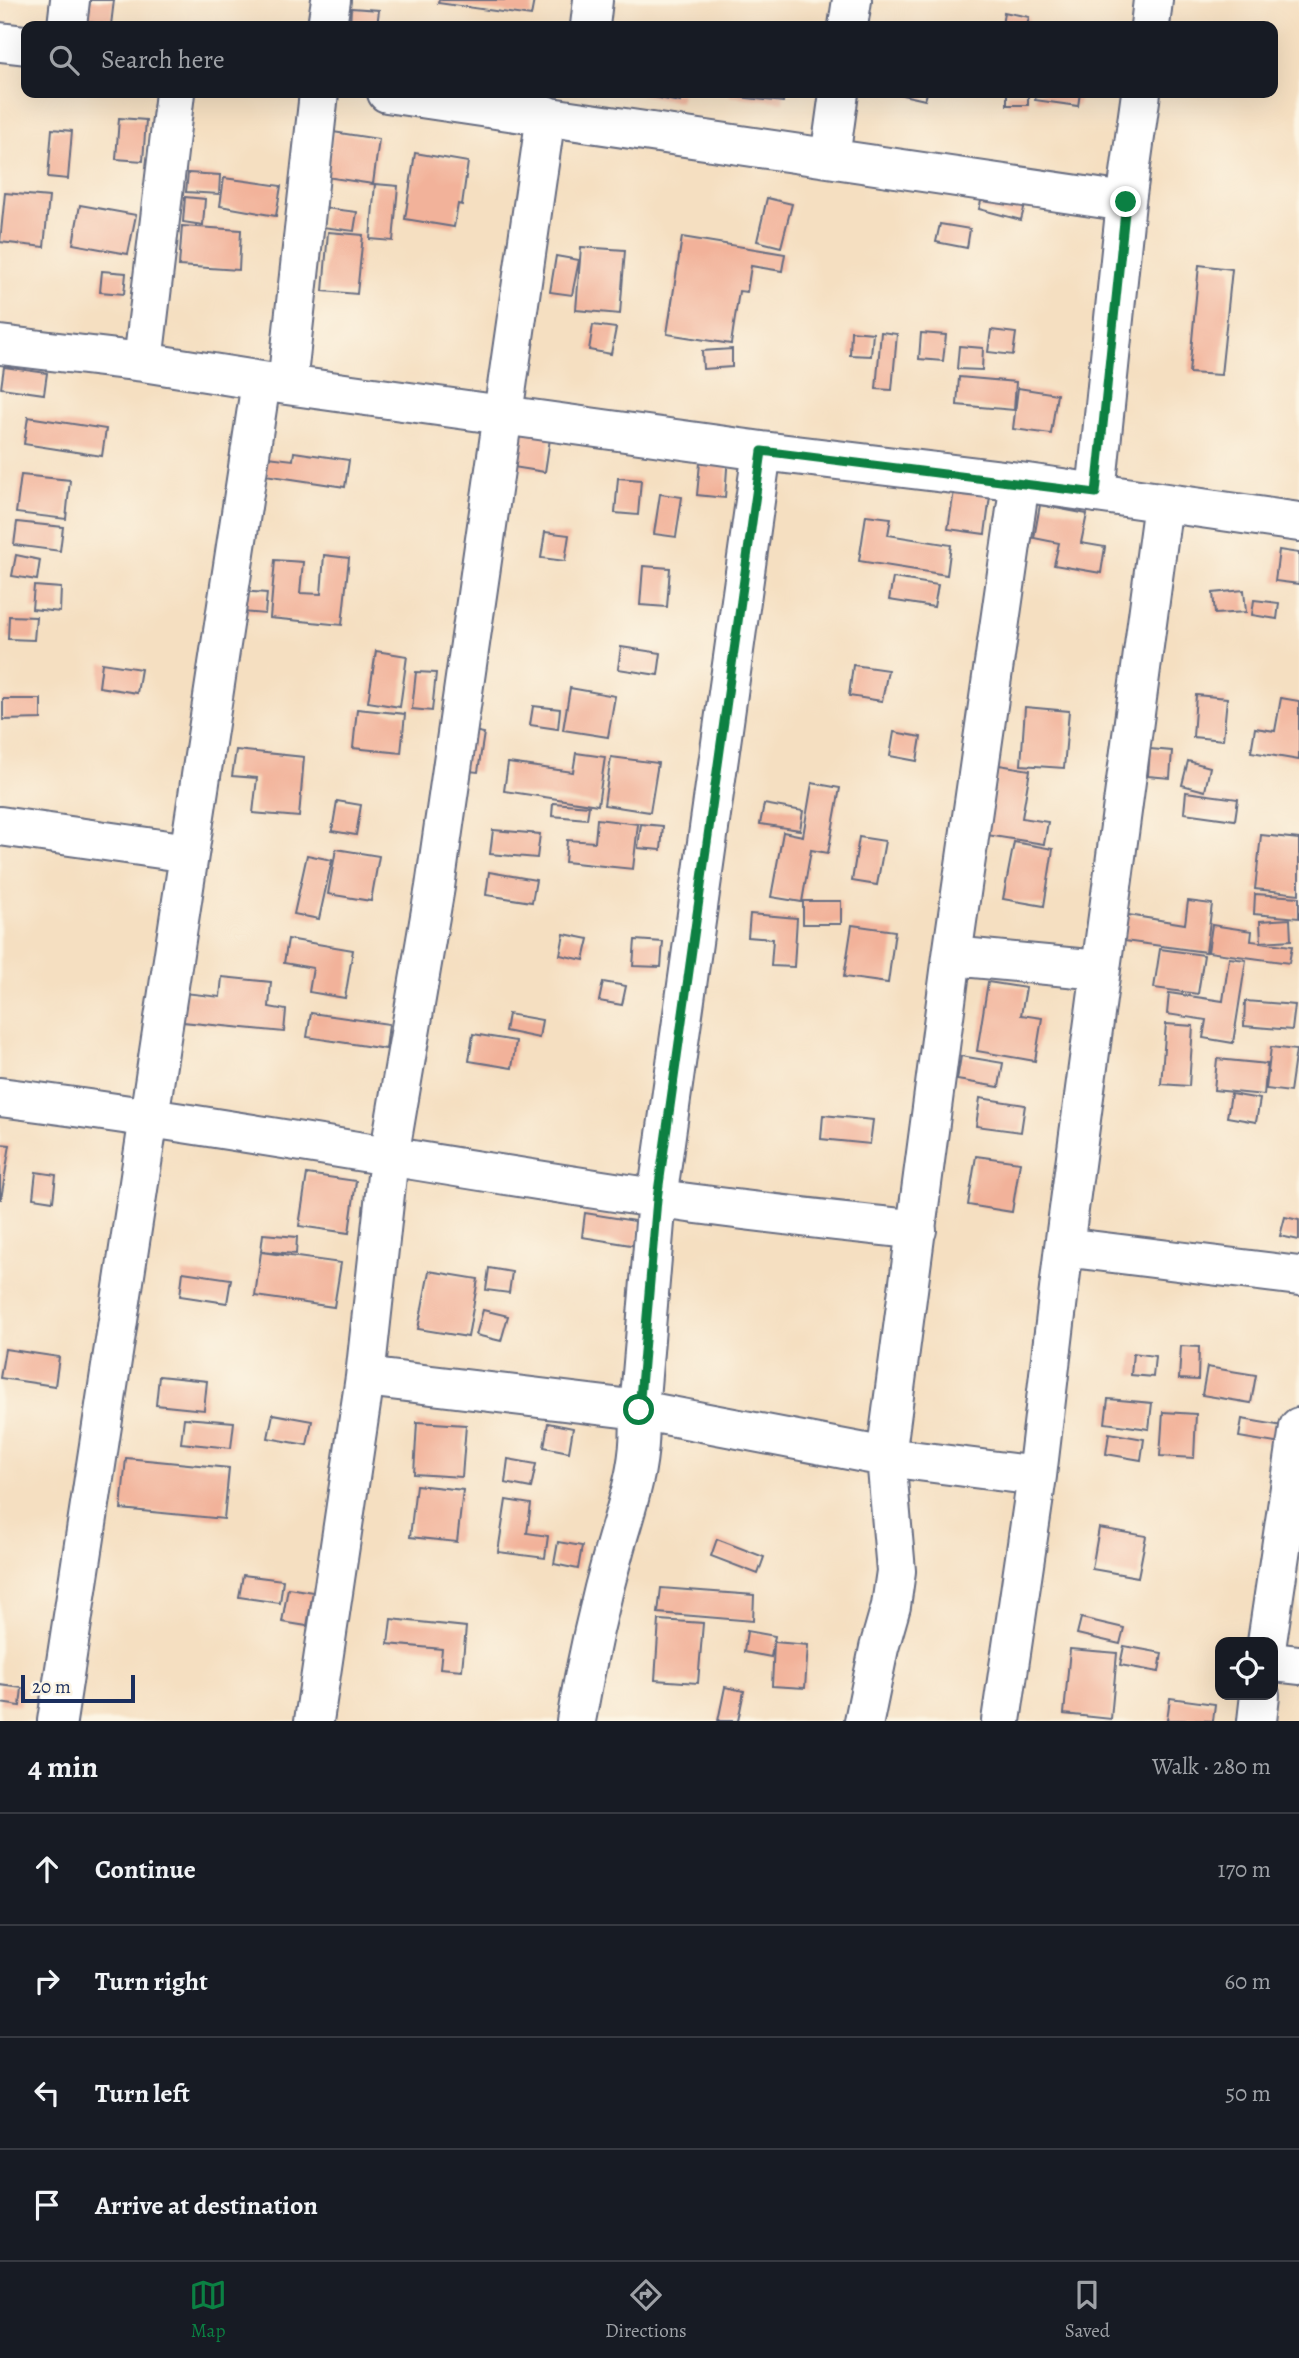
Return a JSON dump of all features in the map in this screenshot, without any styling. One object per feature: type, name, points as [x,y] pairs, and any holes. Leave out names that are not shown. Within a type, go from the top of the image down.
[{"type":"street","points":[[68,21],[70,0]]},
{"type":"street","points":[[328,21],[331,0]]},
{"type":"street","points":[[591,21],[593,0]]},
{"type":"street","points":[[849,21],[852,0]]},
{"type":"street","points":[[1151,21],[1153,0]]},
{"type":"street","points":[[0,42],[21,44]]},
{"type":"street","points":[[143,362],[175,98]]},
{"type":"street","points":[[57,1721],[190,853],[274,384],[319,98]]},
{"type":"street","points":[[444,98],[568,109],[830,158],[1126,202]]},
{"type":"street","points":[[830,158],[838,98]]},
{"type":"street","points":[[1096,493],[1126,202],[1140,98]]},
{"type":"street","points":[[314,1721],[365,1377],[389,1157],[435,887],[503,415],[568,109]]},
{"type":"street","points":[[0,345],[143,362],[274,384],[762,451],[1020,482],[1299,522]]},
{"type":"street","points":[[576,1721],[612,1560],[631,1498],[641,1436],[639,1410],[657,1199],[762,451]]},
{"type":"street","points":[[864,1721],[878,1648],[891,1606],[896,1571],[886,1457],[952,956],[1020,482]]},
{"type":"street","points":[[1001,1721],[1037,1476],[1064,1247],[1163,503]]},
{"type":"street","points":[[0,826],[190,853]]},
{"type":"street","points":[[952,956],[1100,970]]},
{"type":"street","points":[[0,1097],[148,1116],[657,1199],[917,1230]]},
{"type":"street","points":[[1064,1247],[1299,1276]]},
{"type":"street","points":[[365,1377],[639,1410],[886,1457],[1037,1476]]},
{"type":"street","points":[[1268,1637],[1299,1427]]},
{"type":"street","points":[[1278,1663],[1299,1665]]},
{"type":"street","points":[[1256,1721],[1259,1700]]},
{"type":"building","points":[[90,0],[114,0],[111,21],[87,21]]},
{"type":"building","points":[[439,0],[534,0],[531,16],[438,3]]},
{"type":"building","points":[[351,8],[379,10],[378,21],[350,21]]},
{"type":"building","points":[[1004,12],[1029,17],[1028,21],[1003,21]]},
{"type":"building","points":[[660,98],[681,98],[680,102]]},
{"type":"building","points":[[748,98],[783,98],[783,102]]},
{"type":"building","points":[[1007,98],[1028,98],[1028,105],[1007,105]]},
{"type":"building","points":[[1035,98],[1079,98],[1078,106]]},
{"type":"building","points":[[119,118],[146,120],[143,161],[116,159]]},
{"type":"building","points":[[52,129],[72,131],[68,179],[48,177]]},
{"type":"building","points":[[333,132],[379,139],[373,184],[326,177]]},
{"type":"building","points":[[415,153],[468,162],[462,205],[458,204],[454,227],[405,219]]},
{"type":"building","points":[[188,173],[220,175],[219,194],[186,192]]},
{"type":"building","points":[[224,178],[281,186],[276,216],[220,206]]},
{"type":"building","points":[[375,184],[398,186],[393,241],[370,239]]},
{"type":"building","points":[[984,190],[1026,201],[1021,220],[979,209]]},
{"type":"building","points":[[5,193],[49,197],[44,247],[0,242]]},
{"type":"building","points":[[185,197],[205,199],[203,225],[183,222]]},
{"type":"building","points":[[767,198],[792,204],[781,247],[757,241]]},
{"type":"building","points":[[80,205],[136,215],[128,254],[73,244]]},
{"type":"building","points":[[325,208],[357,212],[354,231],[322,227]]},
{"type":"building","points":[[940,224],[970,229],[967,248],[936,242]]},
{"type":"building","points":[[182,226],[241,230],[239,270],[179,266]]},
{"type":"building","points":[[328,232],[363,235],[357,294],[323,291]]},
{"type":"building","points":[[682,237],[785,254],[782,271],[751,266],[747,292],[739,291],[731,344],[667,334]]},
{"type":"building","points":[[581,247],[625,250],[620,314],[576,310]]},
{"type":"building","points":[[556,256],[579,260],[572,295],[550,292]]},
{"type":"building","points":[[1199,265],[1232,269],[1221,375],[1189,373]]},
{"type":"building","points":[[102,271],[126,273],[124,294],[100,292]]},
{"type":"building","points":[[593,325],[616,328],[611,354],[589,350]]},
{"type":"building","points":[[991,330],[1016,333],[1013,355],[988,352]]},
{"type":"building","points":[[851,331],[873,333],[871,356],[850,355]]},
{"type":"building","points":[[881,332],[897,334],[892,390],[876,389]]},
{"type":"building","points":[[921,333],[946,335],[943,361],[919,359]]},
{"type":"building","points":[[959,346],[983,348],[982,370],[957,369]]},
{"type":"building","points":[[732,349],[732,367],[703,369],[702,351]]},
{"type":"building","points":[[4,367],[47,373],[44,394],[1,388]]},
{"type":"building","points":[[959,377],[1016,382],[1014,410],[957,405]]},
{"type":"building","points":[[1018,388],[1057,394],[1051,434],[1013,429]]},
{"type":"building","points":[[28,417],[106,429],[102,456],[24,444]]},
{"type":"building","points":[[513,426],[551,432],[545,472],[507,466]]},
{"type":"building","points":[[294,452],[349,460],[345,487],[265,475],[268,457],[293,460]]},
{"type":"building","points":[[701,452],[728,454],[725,498],[697,495]]},
{"type":"building","points":[[21,475],[70,480],[66,519],[16,513]]},
{"type":"building","points":[[618,478],[641,480],[638,515],[615,513]]},
{"type":"building","points":[[954,491],[990,496],[985,534],[948,529]]},
{"type":"building","points":[[660,494],[682,497],[676,537],[654,534]]},
{"type":"building","points":[[1040,505],[1087,514],[1081,543],[1105,547],[1101,573],[1054,565],[1059,543],[1034,538]]},
{"type":"building","points":[[866,515],[891,518],[888,535],[951,545],[947,575],[859,561]]},
{"type":"building","points":[[17,522],[63,527],[60,551],[14,545]]},
{"type":"building","points":[[545,532],[569,535],[565,561],[541,558]]},
{"type":"building","points":[[1279,550],[1299,553],[1299,584],[1275,581]]},
{"type":"building","points":[[16,555],[40,560],[37,580],[12,576]]},
{"type":"building","points":[[324,555],[349,558],[342,625],[270,618],[275,560],[303,562],[300,593],[321,594]]},
{"type":"building","points":[[643,566],[670,568],[667,607],[640,605]]},
{"type":"building","points":[[893,578],[938,585],[934,607],[889,600]]},
{"type":"building","points":[[34,586],[61,588],[60,612],[32,609]]},
{"type":"building","points":[[223,590],[267,593],[265,614],[221,610]]},
{"type":"building","points":[[1244,590],[1246,612],[1215,614],[1213,593]]},
{"type":"building","points":[[1254,600],[1279,603],[1277,619],[1252,615]]},
{"type":"building","points":[[9,616],[36,617],[34,640],[8,639]]},
{"type":"building","points":[[621,647],[661,653],[658,675],[618,669]]},
{"type":"building","points":[[376,651],[407,656],[400,707],[368,702]]},
{"type":"building","points":[[102,663],[141,669],[137,693],[99,687]]},
{"type":"building","points":[[853,665],[888,670],[882,701],[849,696]]},
{"type":"building","points":[[416,672],[436,673],[432,711],[412,709]]},
{"type":"building","points":[[570,688],[615,696],[608,737],[563,730]]},
{"type":"building","points":[[1196,695],[1227,698],[1223,740],[1193,737]]},
{"type":"building","points":[[1281,698],[1299,701],[1299,760],[1251,752],[1255,728],[1275,731]]},
{"type":"building","points":[[3,699],[41,699],[41,719],[3,720]]},
{"type":"building","points":[[533,706],[560,709],[558,729],[530,725]]},
{"type":"building","points":[[1025,707],[1069,711],[1064,768],[1021,765]]},
{"type":"building","points":[[357,709],[405,714],[401,753],[353,748]]},
{"type":"building","points":[[467,730],[484,733],[478,772],[460,770]]},
{"type":"building","points":[[894,732],[921,737],[917,761],[890,756]]},
{"type":"building","points":[[1150,749],[1172,751],[1170,778],[1148,776]]},
{"type":"building","points":[[236,750],[304,757],[299,817],[253,813],[257,778],[232,776]]},
{"type":"building","points":[[576,753],[605,757],[598,805],[504,791],[508,763],[573,772]]},
{"type":"building","points":[[611,757],[658,763],[650,812],[604,805]]},
{"type":"building","points":[[1188,761],[1210,767],[1205,791],[1182,785]]},
{"type":"building","points":[[999,765],[1030,770],[1022,818],[1048,822],[1044,844],[987,835]]},
{"type":"building","points":[[812,783],[840,788],[828,853],[811,850],[802,902],[771,897],[783,832],[803,836]]},
{"type":"building","points":[[1186,792],[1238,799],[1235,820],[1184,813]]},
{"type":"building","points":[[337,801],[361,805],[356,835],[332,831]]},
{"type":"building","points":[[553,803],[589,806],[587,819],[552,816]]},
{"type":"building","points":[[764,804],[803,811],[800,830],[760,824]]},
{"type":"building","points":[[597,819],[638,824],[633,869],[565,862],[567,840],[595,842]]},
{"type":"building","points":[[641,824],[663,826],[661,850],[638,848]]},
{"type":"building","points":[[493,830],[540,834],[537,858],[490,854]]},
{"type":"building","points":[[1261,835],[1299,839],[1299,894],[1255,889]]},
{"type":"building","points":[[859,837],[885,841],[877,885],[852,881]]},
{"type":"building","points":[[1014,842],[1053,849],[1044,906],[1003,899]]},
{"type":"building","points":[[336,849],[379,856],[371,901],[328,894]]},
{"type":"building","points":[[307,855],[332,860],[319,919],[294,914]]},
{"type":"building","points":[[489,872],[536,880],[532,902],[486,895]]},
{"type":"building","points":[[1255,894],[1299,897],[1299,918],[1254,914]]},
{"type":"building","points":[[803,901],[841,901],[841,924],[803,924]]},
{"type":"building","points":[[1188,901],[1212,904],[1206,952],[1124,941],[1128,915],[1185,924]]},
{"type":"building","points":[[750,914],[797,918],[794,967],[771,966],[773,939],[748,937]]},
{"type":"building","points":[[1290,919],[1291,940],[1261,942],[1260,921]]},
{"type":"building","points":[[852,925],[895,931],[888,983],[844,977]]},
{"type":"building","points":[[1212,925],[1252,931],[1251,941],[1292,946],[1289,963],[1208,952]]},
{"type":"building","points":[[564,934],[589,939],[584,960],[560,955]]},
{"type":"building","points":[[288,939],[353,950],[345,998],[309,992],[313,968],[284,963]]},
{"type":"building","points":[[635,940],[663,942],[661,967],[633,966]]},
{"type":"building","points":[[1160,949],[1204,955],[1198,994],[1154,988]]},
{"type":"building","points":[[1229,958],[1246,960],[1233,1043],[1203,1038],[1206,1020],[1167,1014],[1169,993],[1223,1001]]},
{"type":"building","points":[[222,977],[271,982],[269,1007],[286,1010],[284,1032],[183,1022],[185,993],[220,997]]},
{"type":"building","points":[[603,982],[626,986],[622,1005],[599,1001]]},
{"type":"building","points":[[988,982],[1026,988],[1021,1015],[1042,1018],[1035,1061],[977,1051]]},
{"type":"building","points":[[1245,1001],[1295,1005],[1292,1030],[1244,1026]]},
{"type":"building","points":[[311,1013],[389,1024],[386,1049],[307,1037]]},
{"type":"building","points":[[508,1014],[542,1020],[539,1038],[505,1031]]},
{"type":"building","points":[[1166,1024],[1193,1026],[1189,1086],[1161,1084]]},
{"type":"building","points":[[473,1034],[516,1041],[512,1068],[469,1061]]},
{"type":"building","points":[[1271,1047],[1296,1050],[1290,1092],[1266,1089]]},
{"type":"building","points":[[961,1056],[1003,1063],[999,1087],[957,1080]]},
{"type":"building","points":[[1217,1059],[1267,1064],[1264,1095],[1214,1090]]},
{"type":"building","points":[[1231,1094],[1260,1099],[1256,1122],[1227,1117]]},
{"type":"building","points":[[980,1098],[1025,1105],[1021,1132],[976,1126]]},
{"type":"building","points":[[823,1115],[873,1120],[870,1144],[821,1139]]},
{"type":"building","points":[[0,1144],[10,1145],[1,1199],[0,1199]]},
{"type":"building","points":[[976,1156],[1020,1162],[1012,1212],[968,1205]]},
{"type":"building","points":[[36,1172],[56,1175],[53,1201],[33,1198]]},
{"type":"building","points":[[307,1174],[356,1181],[349,1233],[299,1226]]},
{"type":"building","points":[[585,1213],[641,1222],[637,1246],[582,1237]]},
{"type":"building","points":[[1285,1217],[1299,1220],[1299,1240],[1280,1236]]},
{"type":"building","points":[[263,1234],[297,1237],[296,1254],[261,1251]]},
{"type":"building","points":[[261,1252],[341,1263],[334,1307],[255,1296]]},
{"type":"building","points":[[489,1268],[512,1272],[509,1293],[486,1290]]},
{"type":"building","points":[[429,1271],[478,1279],[468,1337],[418,1329]]},
{"type":"building","points":[[183,1272],[231,1279],[227,1303],[180,1296]]},
{"type":"building","points":[[483,1310],[508,1316],[501,1341],[476,1335]]},
{"type":"building","points":[[1181,1346],[1199,1347],[1198,1380],[1179,1379]]},
{"type":"building","points":[[5,1349],[59,1357],[55,1386],[0,1378]]},
{"type":"building","points":[[1133,1353],[1155,1356],[1153,1377],[1131,1375]]},
{"type":"building","points":[[1207,1367],[1256,1375],[1251,1403],[1202,1395]]},
{"type":"building","points":[[159,1376],[207,1381],[204,1410],[156,1405]]},
{"type":"building","points":[[1108,1399],[1152,1403],[1149,1429],[1105,1423]]},
{"type":"building","points":[[1163,1412],[1196,1414],[1194,1458],[1160,1456]]},
{"type":"building","points":[[273,1414],[312,1421],[307,1445],[268,1438]]},
{"type":"building","points":[[184,1418],[234,1422],[231,1448],[181,1443]]},
{"type":"building","points":[[1242,1419],[1283,1426],[1281,1444],[1239,1437]]},
{"type":"building","points":[[417,1422],[466,1425],[462,1477],[414,1474]]},
{"type":"building","points":[[548,1423],[573,1428],[569,1452],[544,1447]]},
{"type":"building","points":[[1109,1433],[1144,1439],[1141,1460],[1106,1454]]},
{"type":"building","points":[[126,1458],[229,1468],[224,1519],[121,1509]]},
{"type":"building","points":[[508,1459],[536,1464],[531,1488],[505,1483]]},
{"type":"building","points":[[416,1485],[463,1490],[457,1542],[410,1537]]},
{"type":"building","points":[[506,1500],[531,1504],[527,1533],[548,1536],[545,1558],[498,1552]]},
{"type":"building","points":[[1099,1528],[1146,1536],[1138,1577],[1092,1569]]},
{"type":"building","points":[[717,1539],[764,1557],[758,1574],[711,1556]]},
{"type":"building","points":[[558,1542],[582,1546],[578,1569],[554,1564]]},
{"type":"building","points":[[243,1575],[283,1580],[280,1603],[239,1597]]},
{"type":"building","points":[[288,1588],[313,1592],[307,1626],[282,1622]]},
{"type":"building","points":[[661,1588],[754,1595],[753,1621],[658,1613]]},
{"type":"building","points":[[1081,1618],[1124,1628],[1120,1644],[1077,1634]]},
{"type":"building","points":[[391,1619],[466,1627],[462,1670],[440,1668],[442,1649],[388,1644]]},
{"type":"building","points":[[659,1620],[703,1623],[698,1683],[655,1680]]},
{"type":"building","points":[[747,1631],[775,1636],[771,1657],[744,1652]]},
{"type":"building","points":[[774,1642],[808,1645],[805,1688],[772,1686]]},
{"type":"building","points":[[1124,1646],[1162,1653],[1159,1672],[1120,1665]]},
{"type":"building","points":[[1070,1649],[1117,1653],[1111,1719],[1064,1714]]},
{"type":"building","points":[[0,1685],[22,1688],[20,1706],[0,1703]]},
{"type":"building","points":[[725,1687],[744,1691],[738,1721],[718,1721]]},
{"type":"building","points":[[1170,1698],[1215,1704],[1213,1721],[1167,1720]]},
{"type":"route","points":[[639,1410],[657,1199],[762,451],[1096,493],[1126,202]]}]
